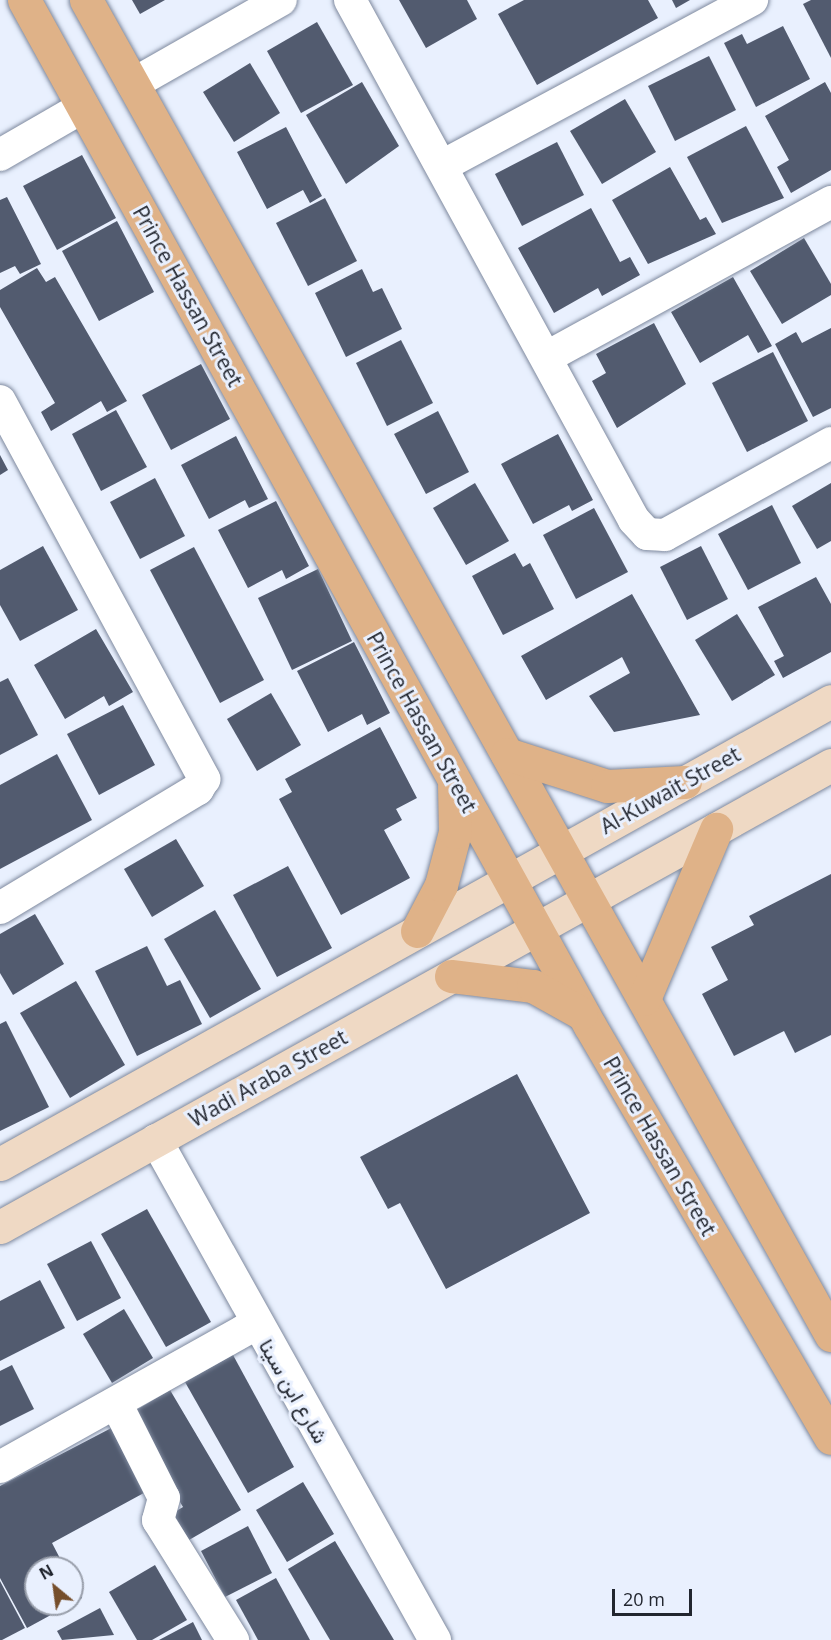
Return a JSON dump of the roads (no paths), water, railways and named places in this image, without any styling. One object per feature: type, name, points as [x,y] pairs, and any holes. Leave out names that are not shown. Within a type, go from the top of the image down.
[{"type":"main road","name":"Prince Hassan Street","points":[[24,0],[590,1026],[831,1438]]},
{"type":"main road","points":[[86,0],[831,1335]]},
{"type":"main road","name":"Al-Kuwait Street","points":[[510,880],[831,701]]},
{"type":"main road","points":[[507,754],[608,786],[685,782]]},
{"type":"main road","points":[[536,929],[831,765]]},
{"type":"main road","points":[[417,932],[441,885],[459,815],[452,776]]},
{"type":"main road","points":[[644,999],[716,829]]},
{"type":"main road","points":[[0,1164],[510,880]]},
{"type":"main road","name":"Wadi Araba Street","points":[[0,1227],[536,929]]},
{"type":"main road","points":[[451,976],[533,986],[577,1007],[590,1026]]},
{"type":"street","points":[[133,84],[281,0]]},
{"type":"street","points":[[350,0],[634,520],[647,534],[665,535],[831,443]]},
{"type":"street","points":[[442,166],[752,0]]},
{"type":"street","points":[[0,155],[83,106]]},
{"type":"street","points":[[547,357],[831,202]]},
{"type":"street","points":[[0,401],[204,779],[198,789],[0,908]]},
{"type":"street","name":"شارع ابن سينا","points":[[156,1140],[256,1324],[435,1640]]},
{"type":"street","points":[[0,1467],[256,1324]]},
{"type":"street","points":[[116,1403],[164,1498],[158,1520],[233,1640]]}]
